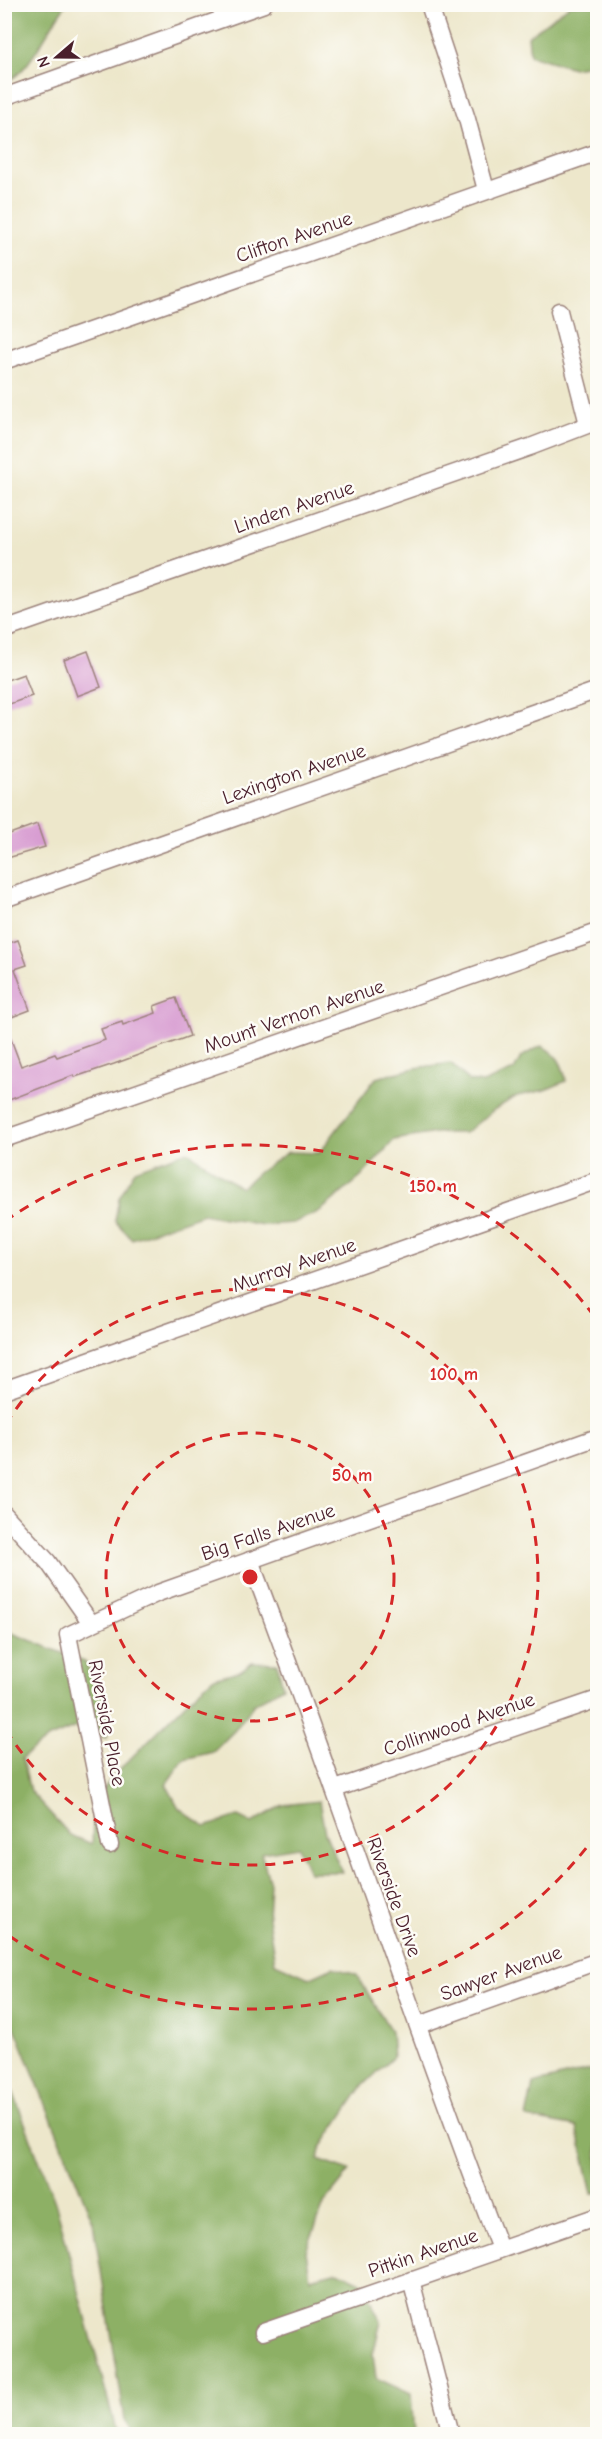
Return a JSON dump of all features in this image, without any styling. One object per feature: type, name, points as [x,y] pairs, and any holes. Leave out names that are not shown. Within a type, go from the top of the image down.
[{"type":"street","points":[[4,97],[264,4]]},
{"type":"street","points":[[429,4],[467,119],[486,190]]},
{"type":"street","name":"Clifton Avenue","points":[[4,361],[597,152]]},
{"type":"street","points":[[559,311],[593,422]]},
{"type":"street","name":"Linden Avenue","points":[[4,630],[530,447],[593,422]]},
{"type":"street","name":"Lexington Avenue","points":[[4,899],[597,690]]},
{"type":"street","name":"Mount Vernon Avenue","points":[[4,1139],[597,932]]},
{"type":"street","name":"Murray Avenue","points":[[4,1390],[597,1180]]},
{"type":"street","name":"Big Falls Avenue","points":[[91,1623],[158,1593],[597,1437]]},
{"type":"street","points":[[4,1514],[48,1562],[91,1623]]},
{"type":"street","name":"Riverside Drive","points":[[250,1560],[335,1789],[363,1875],[419,2025],[444,2103],[500,2249]]},
{"type":"street","name":"Riverside Place","points":[[91,1623],[68,1635],[110,1845]]},
{"type":"street","name":"Collinwood Avenue","points":[[335,1789],[597,1699]]},
{"type":"street","name":"Sawyer Avenue","points":[[419,2025],[597,1961]]},
{"type":"street","name":"Pitkin Avenue","points":[[263,2332],[597,2216]]},
{"type":"street","points":[[411,2280],[451,2434]]},
{"type":"green space","points":[[5,4],[66,5],[31,59],[14,77],[5,82]]},
{"type":"green space","points":[[570,5],[597,5],[597,64],[573,68],[530,55],[528,36]]},
{"type":"green space","points":[[541,1046],[558,1060],[566,1081],[545,1090],[517,1096],[495,1109],[465,1133],[436,1133],[394,1140],[361,1177],[320,1211],[293,1223],[263,1225],[203,1214],[132,1239],[115,1221],[119,1198],[135,1170],[187,1151],[241,1188],[288,1152],[319,1153],[376,1078],[415,1068],[451,1063],[469,1081],[483,1083],[514,1070],[521,1057]]},
{"type":"green space","points":[[5,1627],[12,1633],[85,1662],[102,1696],[111,1722],[106,1738],[76,1727],[47,1739],[22,1758],[30,1791],[70,1835],[92,1844],[94,1801],[116,1773],[197,1692],[213,1678],[240,1671],[252,1662],[277,1663],[283,1687],[254,1704],[235,1730],[213,1752],[184,1759],[166,1784],[179,1808],[205,1827],[238,1816],[252,1823],[283,1805],[319,1801],[325,1833],[342,1872],[309,1872],[298,1847],[261,1853],[270,1883],[268,1918],[275,1963],[309,1978],[333,1967],[357,1975],[391,2031],[393,2057],[362,2087],[320,2149],[318,2160],[350,2171],[325,2202],[306,2251],[310,2278],[338,2271],[361,2282],[381,2321],[373,2354],[376,2378],[411,2394],[414,2434],[133,2434],[125,2420],[93,2222],[5,2003]]},
{"type":"green space","points":[[4,2068],[56,2205],[117,2434],[5,2434]]},
{"type":"green space","points":[[597,2068],[598,2192],[592,2194],[577,2127],[526,2118],[533,2084]]},
{"type":"building","points":[[88,651],[101,687],[77,696],[64,660]]},
{"type":"building","points":[[24,674],[32,696],[4,706],[4,681]]},
{"type":"building","points":[[37,824],[45,847],[4,859],[4,836]]},
{"type":"building","points":[[18,940],[27,965],[15,969],[30,1010],[9,1018],[4,1007],[4,945]]},
{"type":"building","points":[[176,998],[190,1036],[114,1064],[75,1077],[74,1075],[4,1102],[4,1026],[6,1026],[21,1066],[55,1054],[57,1057],[105,1040],[101,1029],[122,1022],[123,1025],[156,1013],[154,1006]]}]
